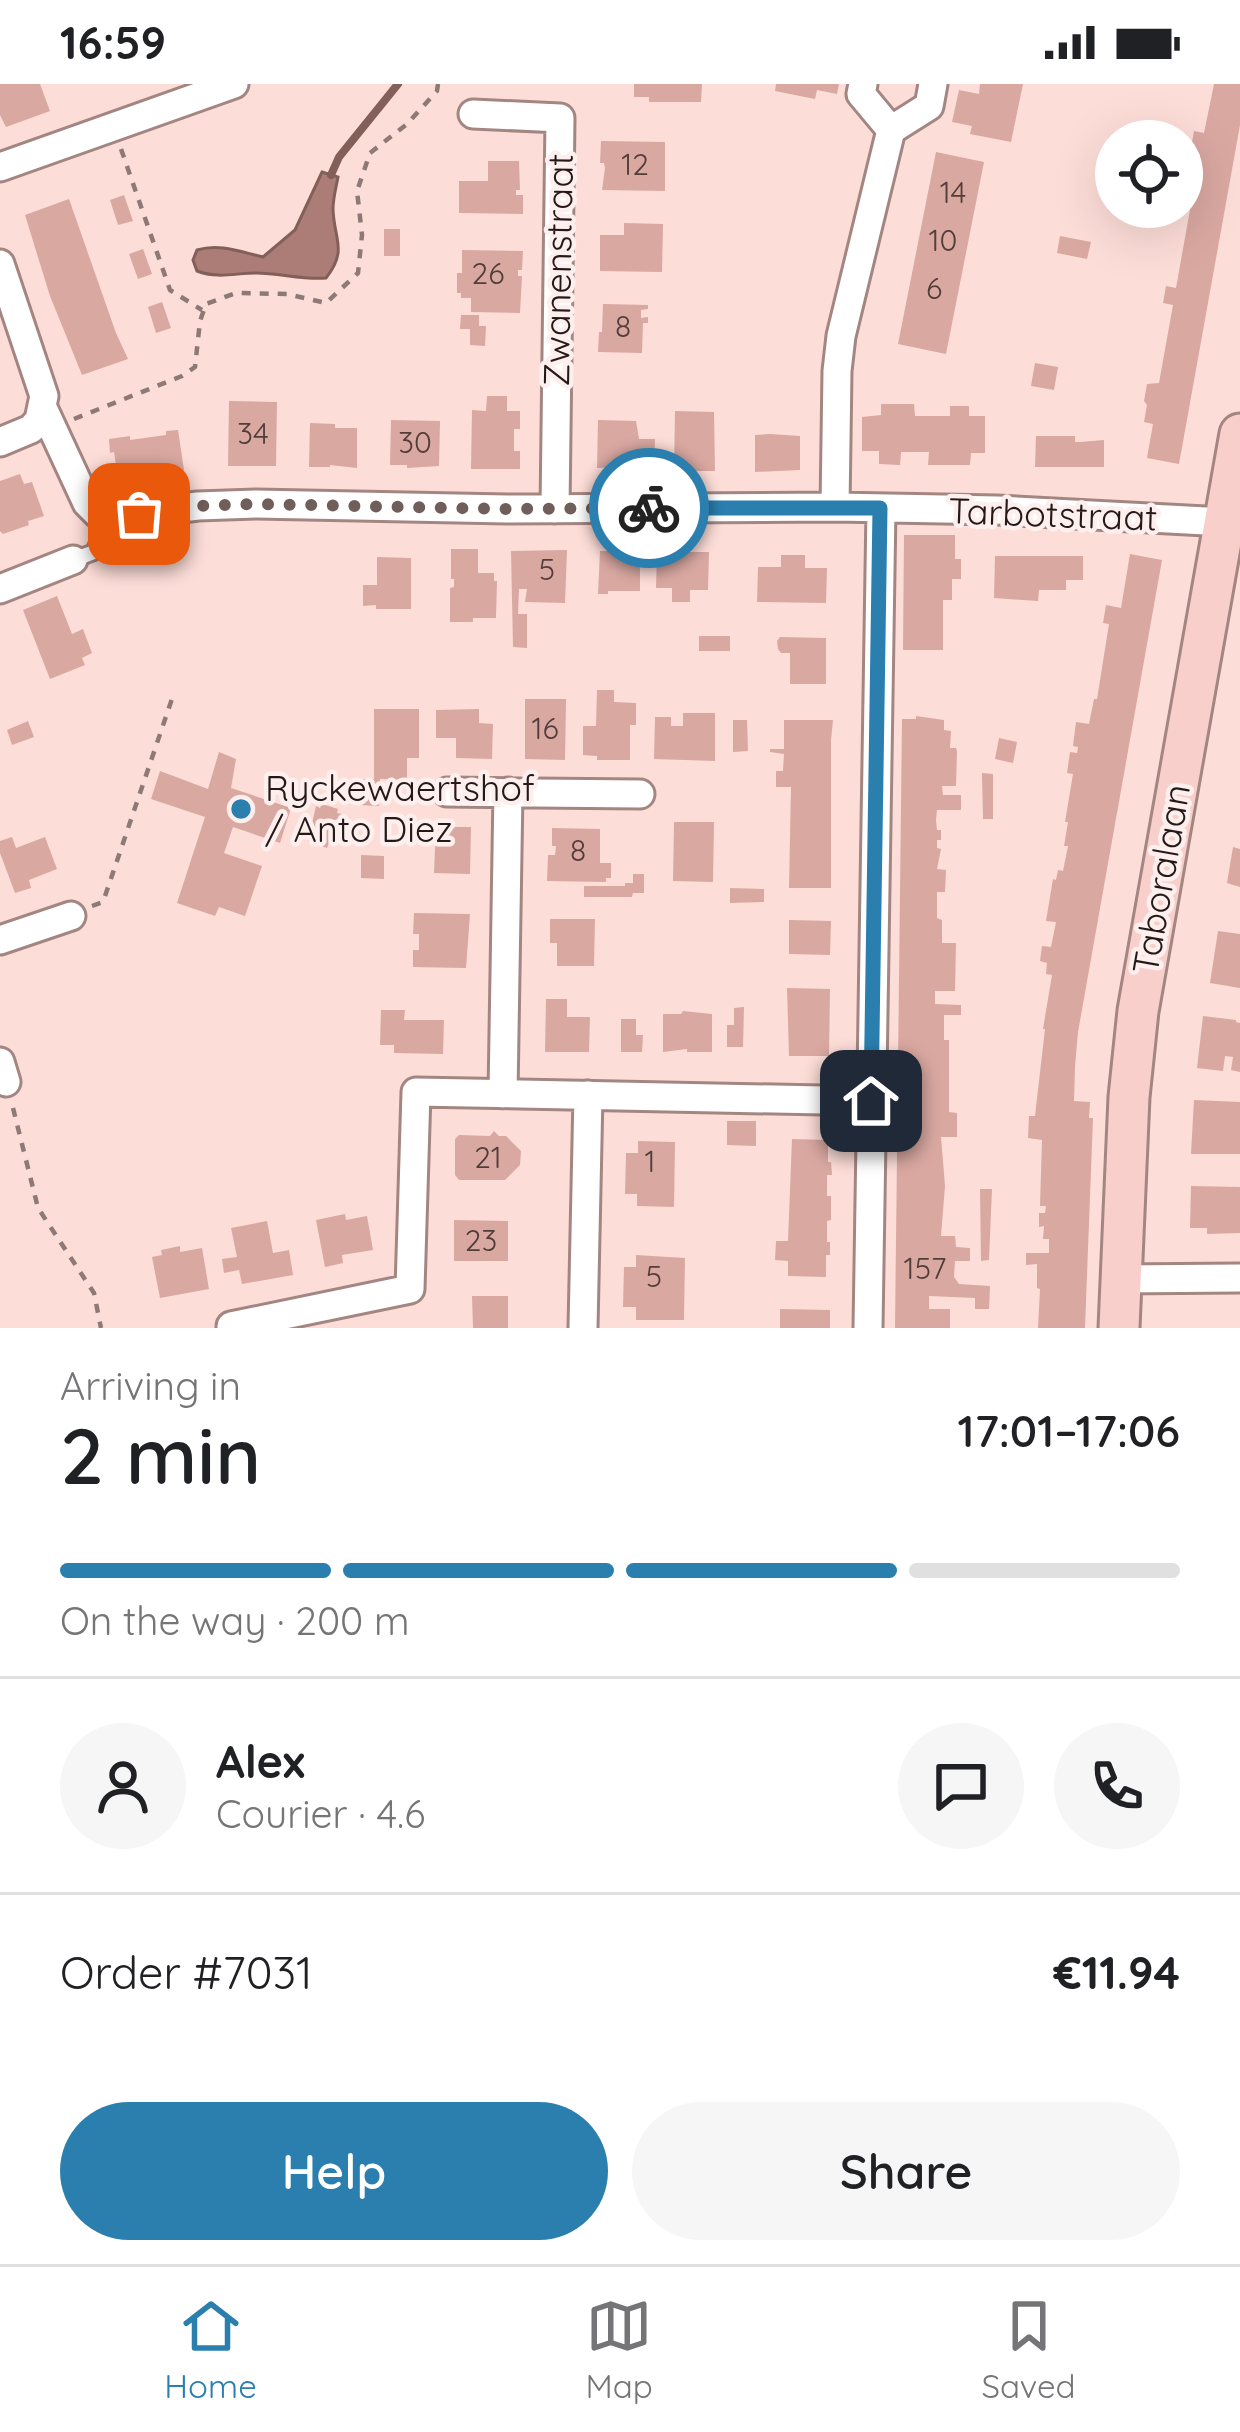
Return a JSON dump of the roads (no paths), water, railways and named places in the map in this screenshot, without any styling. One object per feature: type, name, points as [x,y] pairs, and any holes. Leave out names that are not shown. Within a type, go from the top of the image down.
[{"type":"street","points":[[0,167],[234,84]]},
{"type":"street","points":[[863,84],[861,94],[891,130]]},
{"type":"street","points":[[836,507],[841,336],[891,130],[929,106],[934,84]]},
{"type":"street","name":"Zwanenstraat","points":[[472,114],[560,118],[555,509]]},
{"type":"street","points":[[0,264],[47,417],[87,503],[98,514],[110,517],[256,504],[880,508],[868,1328]]},
{"type":"street","points":[[0,442],[47,417]]},
{"type":"street","name":"Taboralaan","points":[[1119,1328],[1129,1097],[1138,1011],[1240,434]]},
{"type":"street","name":"Tarbotstraat","points":[[880,508],[1225,522]]},
{"type":"street","points":[[0,589],[73,560]]},
{"type":"street","points":[[447,792],[640,794]]},
{"type":"street","points":[[503,1094],[508,792]]},
{"type":"street","points":[[0,940],[71,916]]},
{"type":"street","points":[[231,1328],[410,1289],[416,1092],[871,1101]]},
{"type":"street","points":[[583,1328],[588,1095]]},
{"type":"street","points":[[1119,1279],[1240,1278]]},
{"type":"lane","points":[[73,560],[94,552],[110,517]]},
{"type":"waterway","points":[[331,175],[339,157],[398,84]]},
{"type":"place","name":"Ryckewaertshof / Anto Diez","points":[[241,809]]}]
